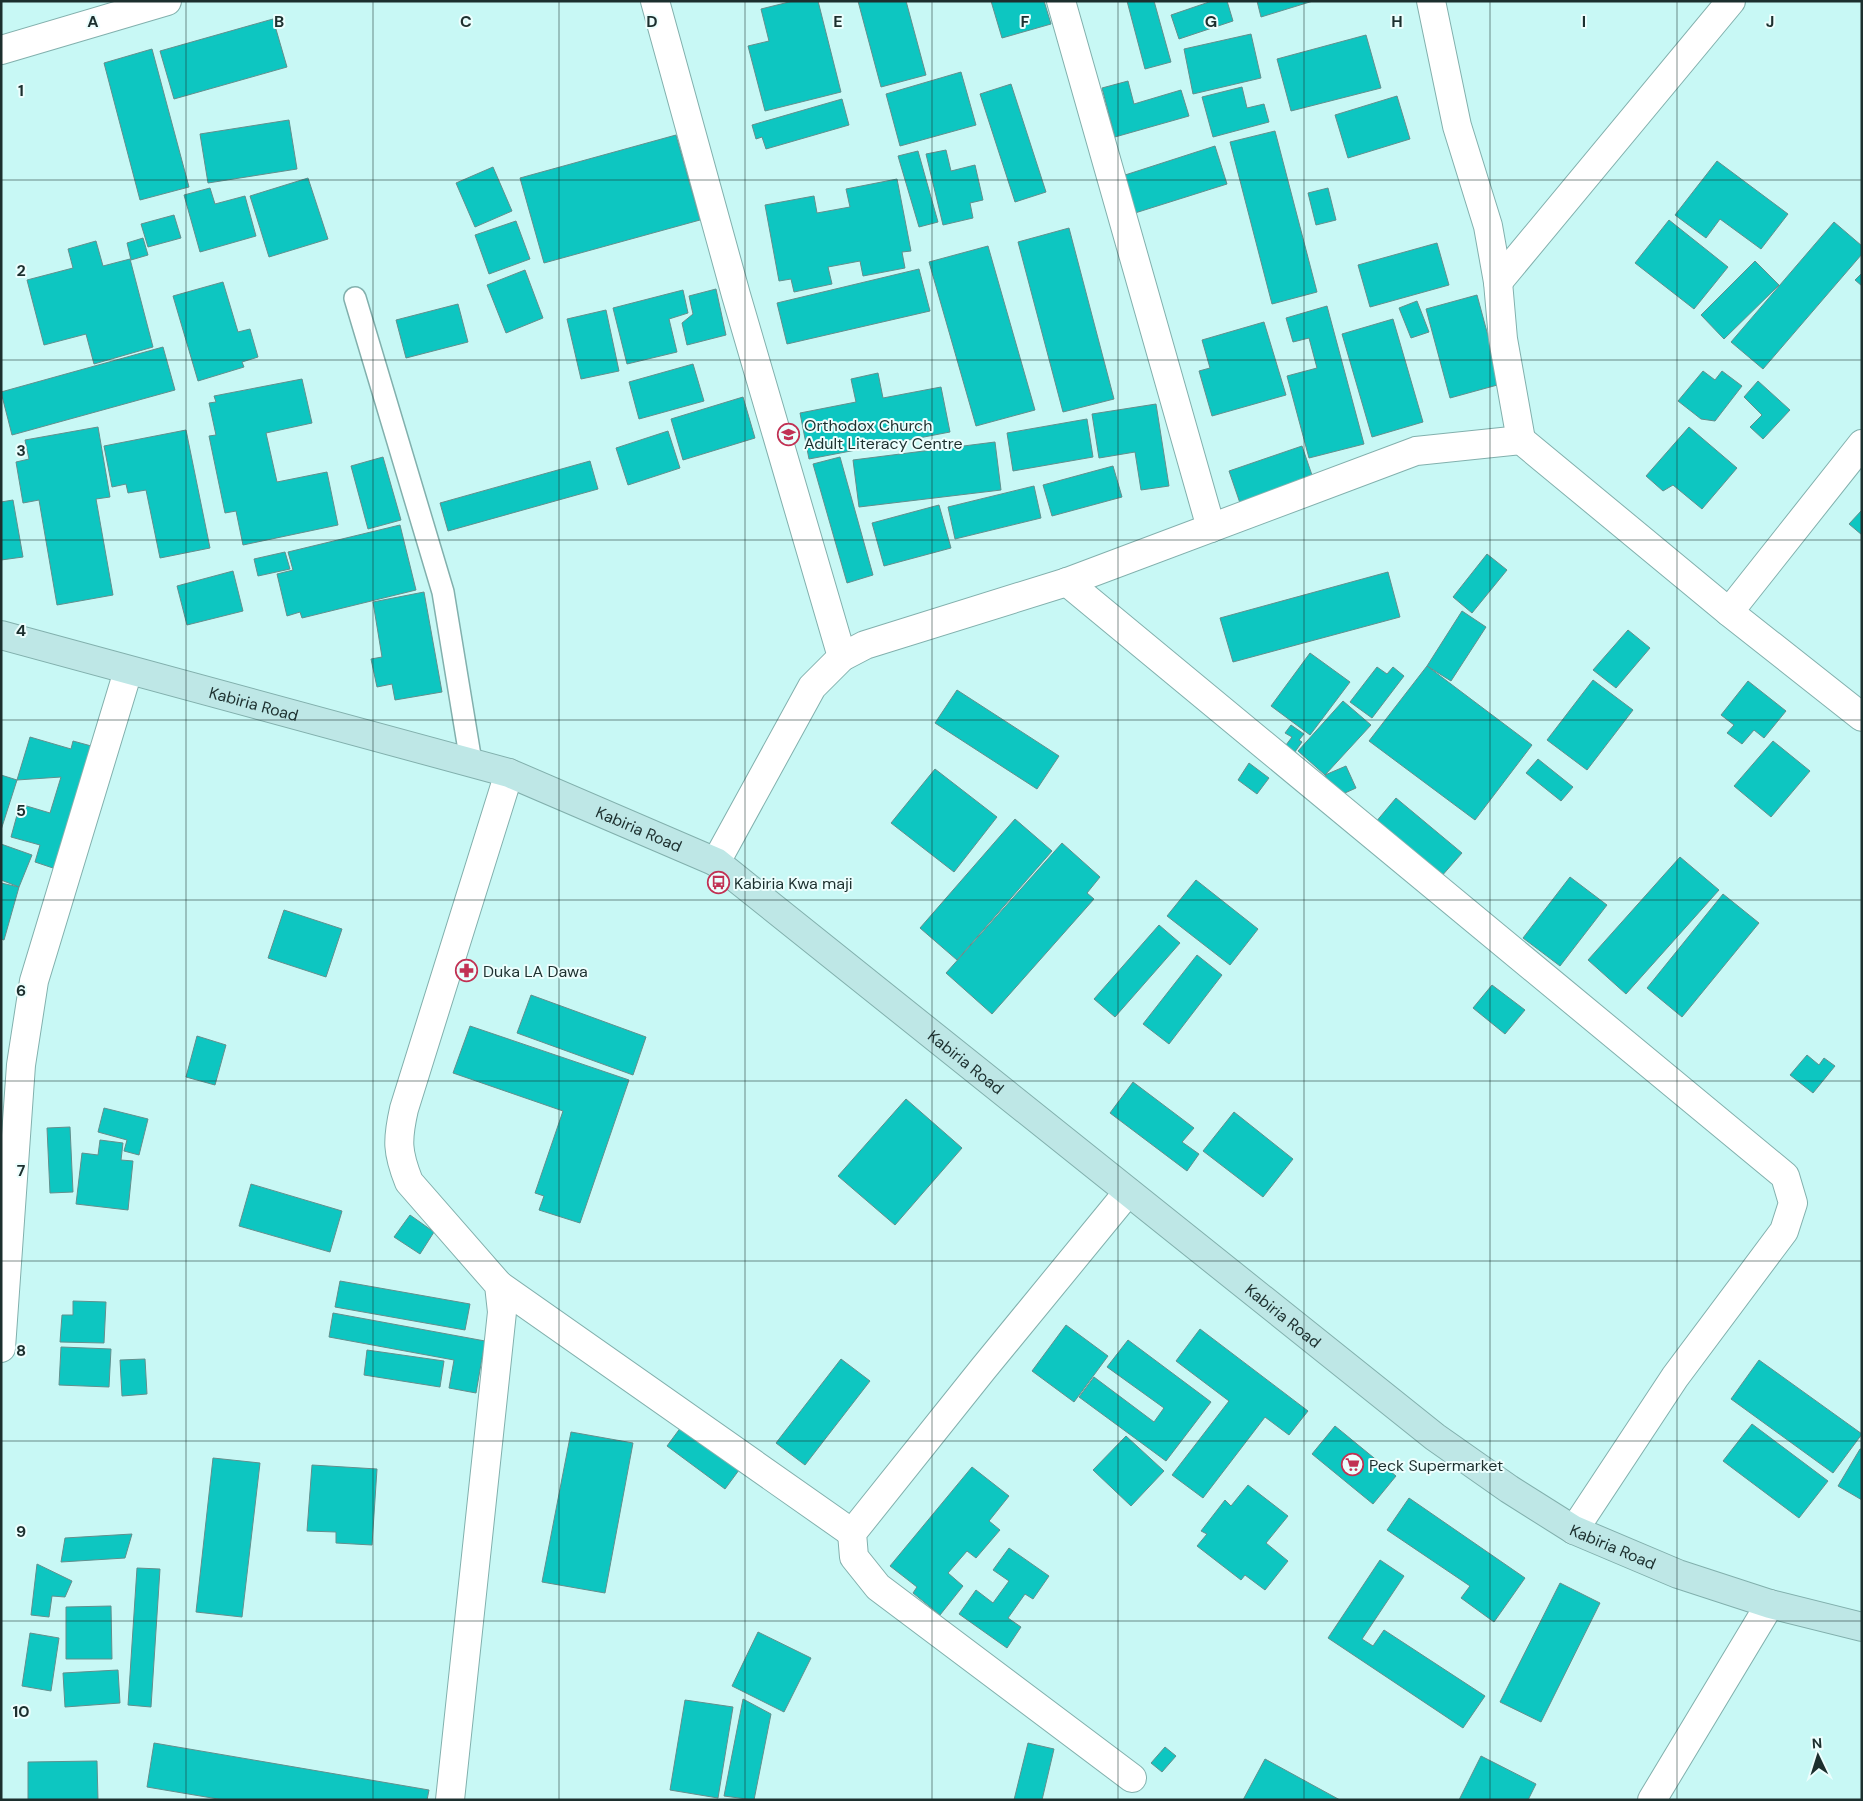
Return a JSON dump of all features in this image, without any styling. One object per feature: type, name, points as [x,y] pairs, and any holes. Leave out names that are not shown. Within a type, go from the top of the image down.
[{"type":"main road","name":"Kabiria Road","points":[[1,635],[509,773],[716,862],[1435,1437],[1509,1489],[1574,1530],[1678,1574],[1770,1604],[1862,1627]]},
{"type":"street","points":[[1,50],[167,1]]},
{"type":"street","points":[[655,1],[736,295],[842,657]]},
{"type":"street","points":[[1061,1],[1211,528]]},
{"type":"street","points":[[1431,1],[1457,126],[1488,226],[1498,282],[1503,339],[1521,440],[1728,612],[1862,717]]},
{"type":"street","points":[[1498,282],[1731,1]]},
{"type":"street","points":[[716,862],[812,687],[842,657],[865,644],[1067,582],[1416,451],[1521,440]]},
{"type":"street","points":[[1728,612],[1862,444]]},
{"type":"street","points":[[1067,582],[1785,1176],[1793,1202],[1784,1230],[1675,1377],[1574,1530]]},
{"type":"street","points":[[1,1348],[11,1064],[34,981],[128,671]]},
{"type":"street","points":[[509,773],[404,1109],[398,1137],[401,1162],[409,1182],[499,1285],[852,1533]]},
{"type":"street","points":[[1128,1192],[852,1533],[854,1557],[878,1587],[1132,1778]]},
{"type":"street","points":[[450,1800],[500,1336],[502,1312],[499,1285]]},
{"type":"street","points":[[1652,1800],[1770,1604]]},
{"type":"lane","points":[[355,298],[442,592],[471,762]]},
{"type":"building","points":[[793,1],[818,1],[841,92],[765,111],[748,46],[769,41],[761,9]]},
{"type":"building","points":[[858,1],[906,1],[926,75],[881,87]]},
{"type":"building","points":[[991,1],[1044,1],[1051,24],[1002,38]]},
{"type":"building","points":[[1127,1],[1154,1],[1171,62],[1145,69]]},
{"type":"building","points":[[1212,1],[1227,1],[1233,21],[1179,39],[1171,15]]},
{"type":"building","points":[[1257,1],[1313,1],[1261,17]]},
{"type":"building","points":[[273,19],[287,67],[174,99],[160,51]]},
{"type":"building","points":[[1251,34],[1261,78],[1193,94],[1184,49]]},
{"type":"building","points":[[1366,35],[1381,88],[1291,111],[1277,59]]},
{"type":"building","points":[[152,49],[189,187],[140,200],[104,63]]},
{"type":"building","points":[[961,72],[976,125],[900,146],[886,94]]},
{"type":"building","points":[[1128,81],[1134,104],[1181,90],[1189,116],[1115,137],[1102,88]]},
{"type":"building","points":[[1011,84],[1046,192],[1015,202],[980,94]]},
{"type":"building","points":[[1242,87],[1247,108],[1264,104],[1269,122],[1213,137],[1202,97]]},
{"type":"building","points":[[1397,96],[1410,139],[1348,158],[1335,115]]},
{"type":"building","points":[[842,99],[849,125],[766,149],[762,137],[756,139],[752,125]]},
{"type":"building","points":[[289,120],[297,169],[208,183],[200,134]]},
{"type":"building","points":[[1275,131],[1317,292],[1272,304],[1230,142]]},
{"type":"building","points":[[676,135],[700,220],[544,263],[520,178]]},
{"type":"building","points":[[1215,146],[1227,184],[1135,213],[1122,176]]},
{"type":"building","points":[[946,150],[951,171],[975,165],[983,200],[970,203],[973,218],[943,225],[926,154]]},
{"type":"building","points":[[918,151],[938,222],[919,227],[898,156]]},
{"type":"building","points":[[1717,161],[1788,214],[1761,249],[1720,219],[1706,238],[1675,215]]},
{"type":"building","points":[[493,167],[512,211],[475,227],[456,183]]},
{"type":"building","points":[[308,178],[328,239],[269,257],[250,196]]},
{"type":"building","points":[[897,179],[911,251],[902,252],[905,268],[863,276],[860,261],[828,267],[832,284],[794,292],[791,279],[779,281],[765,205],[814,196],[817,213],[850,207],[846,189]]},
{"type":"building","points":[[210,188],[215,204],[245,196],[256,236],[200,252],[184,195]]},
{"type":"building","points":[[1328,188],[1336,220],[1316,225],[1308,193]]},
{"type":"building","points":[[174,215],[181,238],[148,247],[141,224]]},
{"type":"building","points":[[1669,220],[1728,267],[1694,309],[1635,263]]},
{"type":"building","points":[[516,221],[530,259],[489,274],[475,235]]},
{"type":"building","points":[[1834,222],[1862,246],[1862,254],[1763,369],[1731,342]]},
{"type":"building","points":[[1069,228],[1114,399],[1063,412],[1018,242]]},
{"type":"building","points":[[143,238],[148,255],[131,260],[127,243]]},
{"type":"building","points":[[96,241],[103,266],[130,259],[153,347],[94,364],[86,334],[44,345],[27,280],[73,268],[68,249]]},
{"type":"building","points":[[1437,243],[1449,285],[1370,307],[1358,265]]},
{"type":"building","points":[[988,246],[1035,410],[976,426],[929,262]]},
{"type":"building","points":[[1755,261],[1779,285],[1724,339],[1701,315]]},
{"type":"building","points":[[919,269],[930,311],[787,344],[777,303]]},
{"type":"building","points":[[525,270],[543,318],[506,333],[487,285]]},
{"type":"building","points":[[1862,273],[1862,286],[1855,280]]},
{"type":"building","points":[[223,282],[238,332],[250,329],[258,357],[242,362],[244,367],[198,381],[173,296]]},
{"type":"building","points":[[716,289],[726,335],[687,345],[682,323],[693,314],[689,296]]},
{"type":"building","points":[[683,290],[688,313],[669,319],[677,352],[627,364],[613,308]]},
{"type":"building","points":[[1477,295],[1501,384],[1450,398],[1426,309]]},
{"type":"building","points":[[1417,301],[1429,332],[1411,338],[1399,308]]},
{"type":"building","points":[[458,304],[468,342],[406,358],[396,320]]},
{"type":"building","points":[[1327,306],[1364,444],[1309,458],[1287,376],[1317,368],[1309,338],[1293,342],[1286,318]]},
{"type":"building","points":[[606,310],[619,371],[581,379],[567,319]]},
{"type":"building","points":[[1393,319],[1423,422],[1372,437],[1342,334]]},
{"type":"building","points":[[1264,322],[1286,395],[1212,416],[1199,371],[1210,368],[1202,340]]},
{"type":"building","points":[[163,347],[175,390],[12,435],[1,392]]},
{"type":"building","points":[[693,364],[704,401],[639,419],[629,382]]},
{"type":"building","points":[[1703,371],[1715,380],[1722,371],[1742,386],[1715,421],[1701,419],[1678,401]]},
{"type":"building","points":[[878,373],[883,398],[941,387],[950,432],[809,459],[800,413],[856,402],[851,379]]},
{"type":"building","points":[[302,379],[312,423],[266,433],[277,482],[327,472],[338,525],[243,545],[236,511],[225,513],[209,436],[216,435],[209,403],[216,402],[214,396]]},
{"type":"building","points":[[1758,381],[1790,410],[1763,439],[1750,427],[1762,415],[1744,397]]},
{"type":"building","points":[[743,397],[755,438],[683,460],[671,419]]},
{"type":"building","points":[[1156,404],[1169,486],[1141,490],[1135,452],[1099,458],[1092,414]]},
{"type":"building","points":[[1087,419],[1093,457],[1013,471],[1007,433]]},
{"type":"building","points":[[98,427],[110,497],[96,499],[113,595],[57,605],[39,500],[23,503],[16,462],[29,459],[25,440]]},
{"type":"building","points":[[1689,427],[1737,468],[1702,509],[1673,485],[1663,491],[1646,476]]},
{"type":"building","points":[[186,430],[210,548],[160,558],[146,490],[128,493],[126,484],[112,487],[104,446]]},
{"type":"building","points":[[668,431],[680,468],[628,485],[616,448]]},
{"type":"building","points":[[995,442],[1001,490],[859,507],[853,460]]},
{"type":"building","points":[[1302,446],[1314,481],[1241,506],[1229,471]]},
{"type":"building","points":[[383,457],[401,520],[368,529],[351,466]]},
{"type":"building","points":[[840,457],[873,575],[847,583],[813,464]]},
{"type":"building","points":[[590,461],[598,489],[448,531],[440,503]]},
{"type":"building","points":[[1113,466],[1122,497],[1052,516],[1043,485]]},
{"type":"building","points":[[1034,486],[1041,518],[955,539],[948,507]]},
{"type":"building","points":[[13,500],[23,557],[1,560],[1,502]]},
{"type":"building","points":[[939,505],[951,548],[884,566],[872,523]]},
{"type":"building","points":[[1862,510],[1862,535],[1849,524]]},
{"type":"building","points":[[400,525],[416,590],[302,618],[300,612],[287,616],[277,574],[293,570],[288,552]]},
{"type":"building","points":[[285,552],[290,569],[258,576],[254,559]]},
{"type":"building","points":[[1487,554],[1507,570],[1472,613],[1453,597]]},
{"type":"building","points":[[233,571],[243,611],[187,625],[177,586]]},
{"type":"building","points":[[1388,572],[1400,617],[1233,662],[1220,618]]},
{"type":"building","points":[[424,592],[442,692],[395,700],[392,684],[377,687],[371,659],[382,657],[373,602]]},
{"type":"building","points":[[1462,611],[1486,627],[1451,681],[1427,666]]},
{"type":"building","points":[[1628,630],[1650,648],[1616,688],[1593,670]]},
{"type":"building","points":[[1310,653],[1350,682],[1310,735],[1271,706]]},
{"type":"building","points":[[1427,666],[1532,745],[1475,820],[1369,741]]},
{"type":"building","points":[[1377,667],[1387,674],[1393,667],[1404,676],[1372,718],[1350,702]]},
{"type":"building","points":[[1593,680],[1633,710],[1587,770],[1547,740]]},
{"type":"building","points":[[1748,681],[1786,711],[1764,738],[1754,730],[1742,744],[1727,733],[1734,725],[1721,715]]},
{"type":"building","points":[[957,690],[1059,756],[1037,789],[935,723]]},
{"type":"building","points":[[1343,701],[1371,725],[1325,775],[1298,751]]},
{"type":"building","points":[[1291,725],[1304,734],[1299,740],[1302,742],[1292,756],[1283,749],[1292,737],[1285,733]]},
{"type":"building","points":[[30,737],[71,749],[73,741],[95,747],[59,870],[35,862],[40,845],[11,837],[20,804],[50,813],[61,777],[17,780]]},
{"type":"building","points":[[1773,741],[1810,771],[1771,817],[1734,786]]},
{"type":"building","points":[[1538,759],[1573,787],[1561,801],[1526,773]]},
{"type":"building","points":[[1249,763],[1269,778],[1257,794],[1238,780]]},
{"type":"building","points":[[1346,766],[1356,788],[1336,797],[1325,775]]},
{"type":"building","points":[[935,769],[997,817],[954,872],[891,823]]},
{"type":"building","points":[[1,775],[17,780],[1,830]]},
{"type":"building","points":[[1396,798],[1462,853],[1440,878],[1375,823]]},
{"type":"building","points":[[1015,819],[1052,851],[957,960],[920,928]]},
{"type":"building","points":[[1062,843],[1100,877],[1087,893],[1094,899],[992,1014],[946,973]]},
{"type":"building","points":[[1,844],[32,855],[19,887],[1,880]]},
{"type":"building","points":[[1680,857],[1719,890],[1626,994],[1588,960]]},
{"type":"building","points":[[1570,877],[1607,905],[1560,966],[1523,938]]},
{"type":"building","points":[[1196,880],[1258,929],[1230,965],[1167,916]]},
{"type":"building","points":[[1,883],[19,887],[4,940],[1,939]]},
{"type":"building","points":[[1723,894],[1759,923],[1682,1017],[1647,988]]},
{"type":"building","points":[[284,910],[342,929],[326,977],[268,958]]},
{"type":"building","points":[[1159,925],[1180,943],[1115,1017],[1094,999]]},
{"type":"building","points":[[1197,955],[1222,975],[1169,1044],[1143,1024]]},
{"type":"building","points":[[1492,985],[1525,1010],[1505,1034],[1473,1008]]},
{"type":"building","points":[[531,995],[646,1037],[633,1075],[517,1033]]},
{"type":"building","points":[[470,1026],[629,1080],[580,1223],[539,1210],[544,1196],[535,1193],[563,1111],[453,1073]]},
{"type":"building","points":[[197,1036],[226,1045],[215,1085],[186,1077]]},
{"type":"building","points":[[1807,1055],[1819,1065],[1824,1058],[1835,1066],[1813,1093],[1790,1075]]},
{"type":"building","points":[[1133,1082],[1194,1128],[1182,1142],[1199,1154],[1187,1171],[1110,1113]]},
{"type":"building","points":[[906,1099],[962,1148],[895,1225],[838,1176]]},
{"type":"building","points":[[104,1108],[148,1119],[139,1155],[124,1151],[127,1140],[98,1132]]},
{"type":"building","points":[[1234,1112],[1293,1159],[1263,1197],[1203,1151]]},
{"type":"building","points":[[70,1127],[73,1192],[50,1193],[47,1128]]},
{"type":"building","points":[[100,1140],[123,1143],[121,1160],[133,1161],[128,1210],[76,1204],[82,1153],[98,1155]]},
{"type":"building","points":[[251,1184],[342,1211],[330,1252],[239,1226]]},
{"type":"building","points":[[410,1215],[434,1232],[420,1254],[394,1237]]},
{"type":"building","points":[[340,1281],[470,1304],[465,1330],[335,1307]]},
{"type":"building","points":[[73,1301],[106,1302],[104,1343],[60,1342],[62,1315],[73,1315]]},
{"type":"building","points":[[333,1313],[485,1341],[476,1393],[449,1388],[454,1360],[329,1337]]},
{"type":"building","points":[[1066,1325],[1108,1356],[1074,1402],[1032,1371]]},
{"type":"building","points":[[1200,1329],[1308,1411],[1289,1435],[1265,1417],[1203,1498],[1172,1475],[1229,1401],[1176,1361]]},
{"type":"building","points":[[1128,1340],[1211,1402],[1166,1461],[1079,1397],[1094,1377],[1154,1422],[1164,1408],[1107,1367]]},
{"type":"building","points":[[61,1347],[111,1349],[109,1387],[59,1385]]},
{"type":"building","points":[[367,1350],[444,1361],[440,1387],[364,1375]]},
{"type":"building","points":[[145,1359],[147,1394],[122,1396],[120,1360]]},
{"type":"building","points":[[841,1359],[870,1381],[805,1465],[776,1443]]},
{"type":"building","points":[[1759,1360],[1862,1434],[1833,1473],[1731,1399]]},
{"type":"building","points":[[684,1423],[742,1466],[725,1489],[667,1446]]},
{"type":"building","points":[[1752,1424],[1828,1481],[1799,1518],[1723,1461]]},
{"type":"building","points":[[1335,1426],[1396,1476],[1373,1504],[1312,1454]]},
{"type":"building","points":[[571,1432],[633,1443],[605,1593],[542,1582]]},
{"type":"building","points":[[1126,1436],[1164,1471],[1131,1506],[1093,1470]]},
{"type":"building","points":[[1860,1449],[1862,1449],[1862,1500],[1838,1486]]},
{"type":"building","points":[[213,1458],[260,1463],[242,1617],[196,1612]]},
{"type":"building","points":[[312,1465],[377,1469],[372,1545],[336,1543],[336,1532],[307,1531]]},
{"type":"building","points":[[972,1467],[1009,1496],[989,1521],[1000,1530],[976,1558],[967,1551],[948,1573],[963,1586],[940,1615],[913,1593],[917,1587],[890,1566]]},
{"type":"building","points":[[1248,1485],[1288,1516],[1266,1543],[1288,1561],[1265,1590],[1245,1575],[1241,1580],[1197,1546],[1207,1534],[1201,1531],[1225,1500],[1231,1506]]},
{"type":"building","points":[[1409,1498],[1525,1578],[1494,1622],[1461,1598],[1470,1586],[1387,1530]]},
{"type":"building","points":[[132,1534],[125,1558],[61,1562],[65,1538]]},
{"type":"building","points":[[1009,1548],[1049,1576],[1033,1599],[1025,1594],[1008,1618],[1021,1627],[1007,1648],[959,1614],[976,1590],[993,1603],[1009,1581],[993,1570]]},
{"type":"building","points":[[1380,1560],[1404,1576],[1362,1639],[1373,1646],[1384,1630],[1485,1696],[1463,1728],[1328,1638]]},
{"type":"building","points":[[37,1564],[72,1581],[65,1597],[52,1596],[49,1617],[31,1615]]},
{"type":"building","points":[[137,1568],[160,1569],[151,1707],[128,1705]]},
{"type":"building","points":[[1560,1583],[1600,1603],[1541,1722],[1500,1702]]},
{"type":"building","points":[[111,1606],[112,1659],[66,1659],[66,1607]]},
{"type":"building","points":[[758,1632],[811,1658],[784,1712],[732,1686]]},
{"type":"building","points":[[30,1633],[59,1638],[51,1691],[22,1686]]},
{"type":"building","points":[[118,1670],[120,1703],[65,1707],[63,1673]]},
{"type":"building","points":[[743,1699],[771,1714],[754,1800],[724,1796]]},
{"type":"building","points":[[685,1700],[733,1707],[718,1798],[670,1790]]},
{"type":"building","points":[[154,1743],[429,1790],[427,1800],[224,1800],[147,1787]]},
{"type":"building","points":[[1028,1743],[1054,1749],[1042,1800],[1014,1800]]},
{"type":"building","points":[[1165,1747],[1176,1756],[1162,1772],[1151,1763]]},
{"type":"building","points":[[1481,1756],[1536,1784],[1528,1800],[1459,1800]]},
{"type":"building","points":[[1265,1759],[1340,1800],[1243,1800]]},
{"type":"building","points":[[97,1761],[98,1800],[28,1800],[28,1762]]},
{"type":"place","name":"Orthodox Church Adult Literacy Centre","points":[[788,434]]},
{"type":"place","name":"Kabiria Kwa maji","points":[[718,883]]},
{"type":"place","name":"Duka LA Dawa","points":[[467,971]]},
{"type":"place","name":"Peck Supermarket","points":[[1353,1465]]}]
